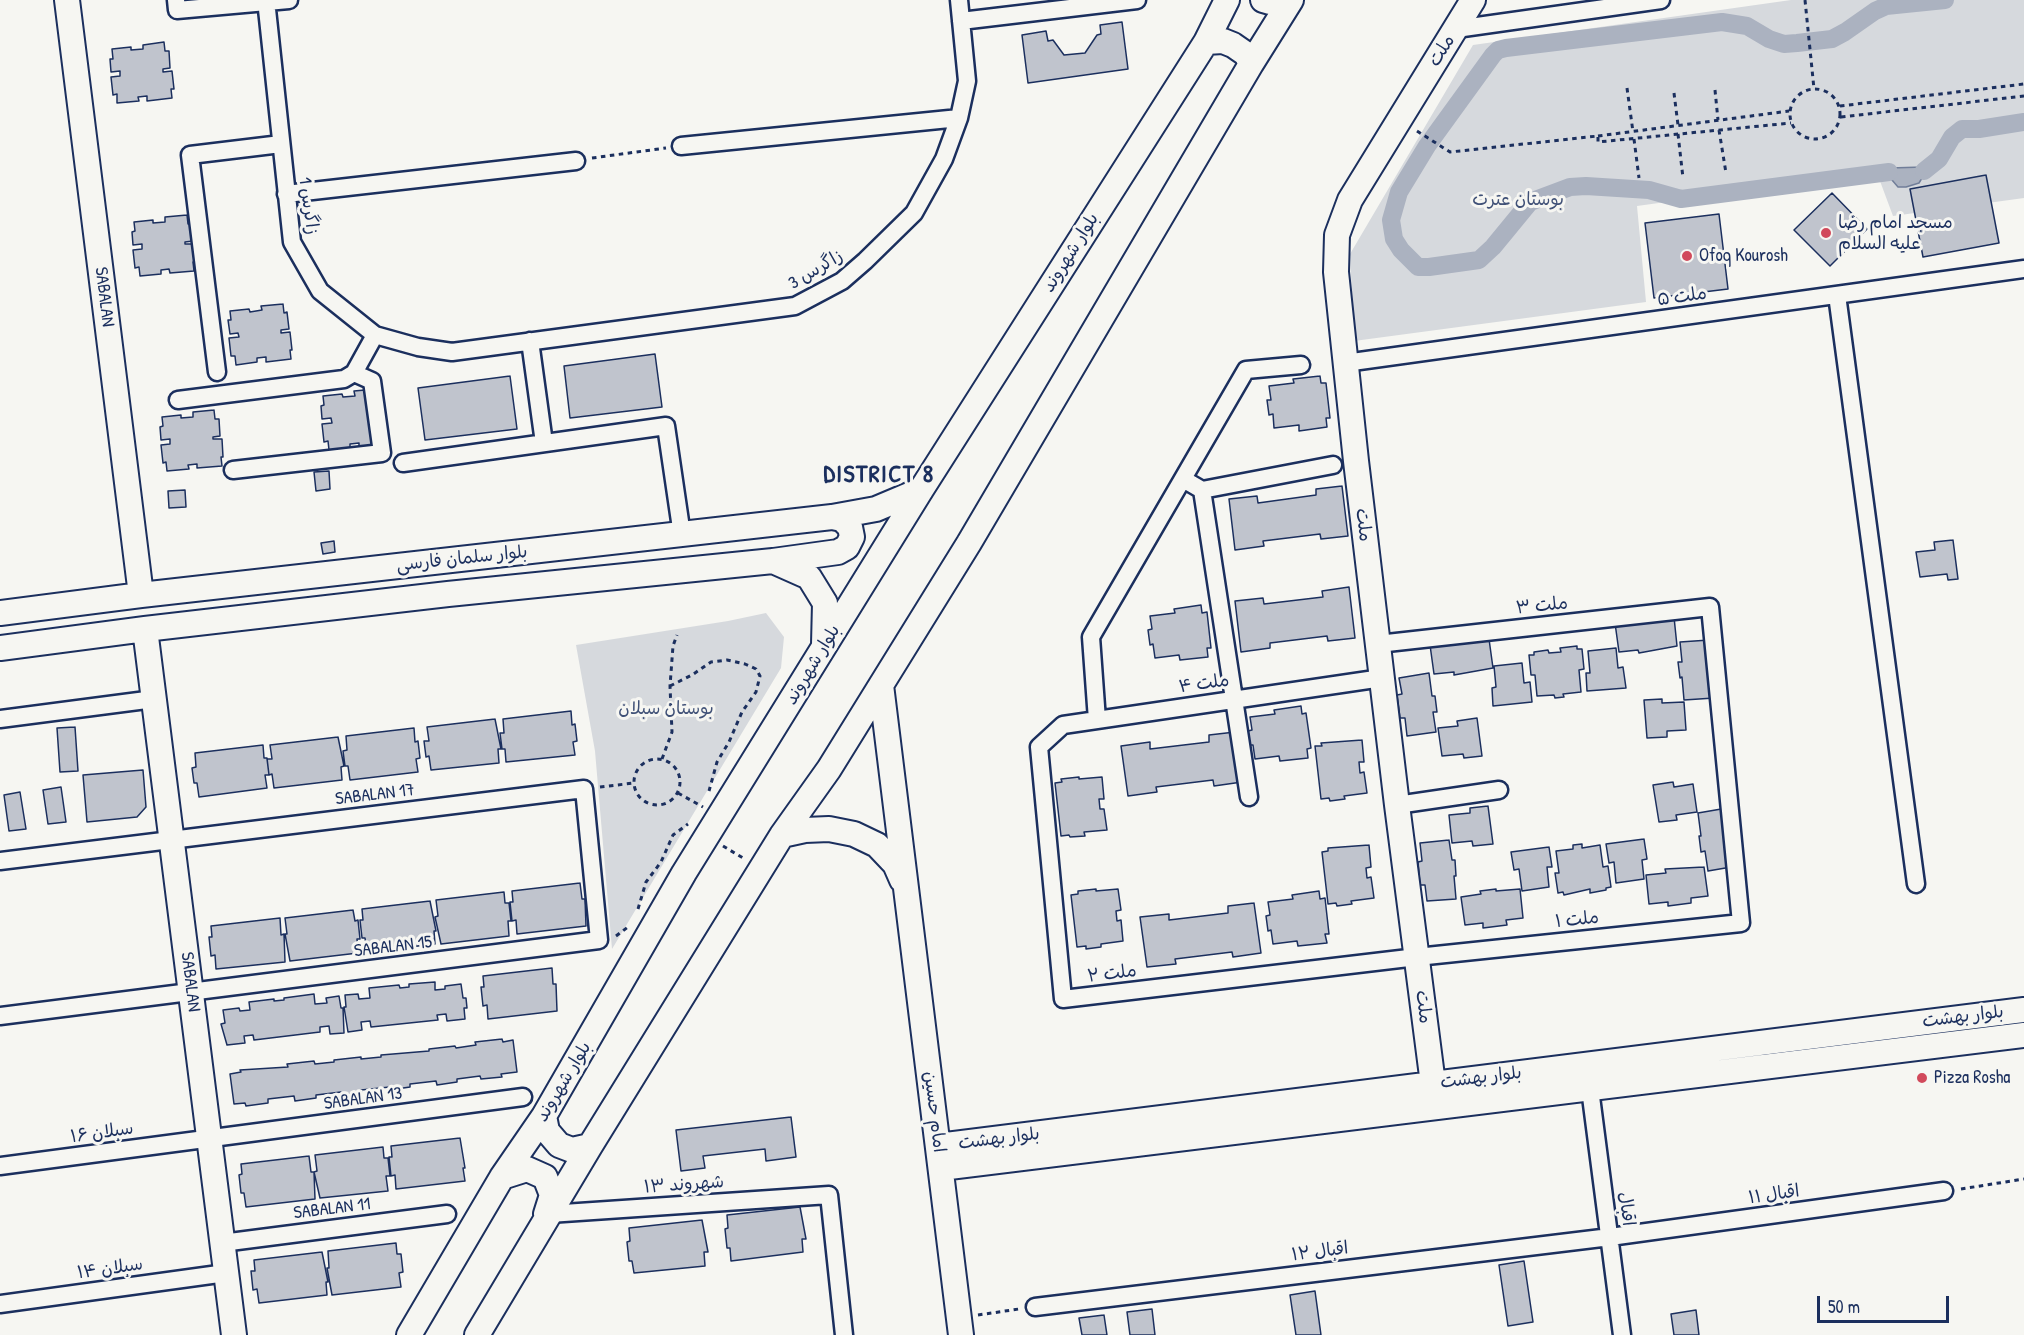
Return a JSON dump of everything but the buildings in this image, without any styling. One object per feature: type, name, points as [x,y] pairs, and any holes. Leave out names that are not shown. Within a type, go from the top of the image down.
[{"type":"main road","name":"SABALAN","points":[[67,0],[141,595]]},
{"type":"main road","name":"بلوار شهروند","points":[[409,1335],[502,1177],[544,1116],[684,873],[699,830],[824,647],[921,490],[1206,42],[1227,0]]},
{"type":"main road","points":[[1263,0],[1270,2],[1282,0]]},
{"type":"main road","points":[[477,1335],[546,1218],[761,868],[829,769],[969,543],[1291,0]]},
{"type":"main road","name":"ملت","points":[[1433,1084],[1397,805],[1345,363],[1336,272],[1337,235],[1350,200],[1473,0]]},
{"type":"main road","points":[[1206,42],[1223,41],[1233,45],[1246,54],[1251,64]]},
{"type":"main road","name":"بلوار سلمان فارسی","points":[[0,613],[832,517],[876,509],[921,490]]},
{"type":"main road","points":[[773,561],[838,552],[847,547],[852,537],[850,526],[842,519],[832,517]]},
{"type":"main road","name":"بلوار سلمان فارسی","points":[[0,648],[448,594],[773,561],[809,577],[825,603],[824,647]]},
{"type":"main road","name":"SABALAN","points":[[146,629],[234,1335]]},
{"type":"main road","name":"امام حسین","points":[[881,685],[960,1326]]},
{"type":"main road","points":[[782,835],[805,830],[829,829],[854,834],[876,845],[895,864],[905,888]]},
{"type":"main road","name":"بلوار بهشت","points":[[939,1157],[1433,1084],[2024,1010]]},
{"type":"main road","name":"بلوار بهشت","points":[[939,1157],[1590,1089],[2024,1035]]},
{"type":"main road","points":[[1587,1064],[1590,1089]]},
{"type":"main road","points":[[544,1116],[547,1131],[559,1145],[572,1150],[590,1146]]},
{"type":"main road","points":[[502,1177],[528,1169],[545,1176],[552,1195],[546,1218]]},
{"type":"street","points":[[176,0],[177,10],[290,0]]},
{"type":"street","name":"زاگرس 3","points":[[530,341],[795,306],[842,281],[914,213],[944,159],[959,118],[967,81],[958,0]]},
{"type":"street","points":[[961,21],[1137,0]]},
{"type":"street","points":[[1456,29],[1661,0]]},
{"type":"street","name":"زاگرس 1","points":[[267,1],[292,242],[320,291],[375,335],[418,347],[452,352],[530,341]]},
{"type":"street","points":[[681,146],[959,118]]},
{"type":"street","points":[[217,372],[190,155],[281,144]]},
{"type":"street","points":[[286,194],[576,161]]},
{"type":"street","name":"ملت ۵","points":[[1345,363],[2024,269]]},
{"type":"street","points":[[1837,295],[1917,884]]},
{"type":"street","points":[[178,400],[344,379],[354,373],[375,335]]},
{"type":"street","points":[[530,341],[544,443]]},
{"type":"street","points":[[1097,720],[1091,637],[1246,370],[1301,365]]},
{"type":"street","points":[[233,470],[382,453],[372,381],[354,373]]},
{"type":"street","points":[[403,464],[666,426],[682,535]]},
{"type":"street","points":[[1183,479],[1202,490],[1333,465]]},
{"type":"street","points":[[1202,490],[1249,797]]},
{"type":"street","name":"ملت ۳","points":[[1378,644],[1710,607],[1741,923]]},
{"type":"street","name":"ملت ۴","points":[[1039,747],[1063,725],[1382,678]]},
{"type":"street","points":[[0,718],[154,699]]},
{"type":"street","name":"ملت ۲","points":[[1039,747],[1063,999],[1417,957]]},
{"type":"street","points":[[584,789],[599,940]]},
{"type":"street","name":"SABALAN 17","points":[[0,861],[584,789]]},
{"type":"street","points":[[1397,805],[1498,790]]},
{"type":"street","name":"ملت ۱","points":[[1417,957],[1741,923]]},
{"type":"street","name":"SABALAN 15","points":[[0,1016],[599,940]]},
{"type":"street","name":"اقبال","points":[[1590,1089],[1622,1335]]},
{"type":"street","name":"SABALAN 13","points":[[209,1139],[523,1097]]},
{"type":"street","name":"سبلان ۱۶","points":[[0,1166],[209,1139]]},
{"type":"street","name":"اقبال ۱۱","points":[[1610,1237],[1944,1191]]},
{"type":"street","name":"شهروند ۱۳","points":[[546,1218],[829,1195],[844,1335]]},
{"type":"street","name":"SABALAN 11","points":[[222,1243],[447,1214]]},
{"type":"street","name":"اقبال ۱۲","points":[[1035,1307],[1610,1237]]},
{"type":"street","name":"سبلان ۱۴","points":[[0,1304],[226,1274]]},
{"type":"path","points":[[1805,0],[1814,88]]},
{"type":"path","points":[[1840,106],[2024,84]]},
{"type":"path","points":[[1627,88],[1633,132]]},
{"type":"path","points":[[1814,88],[1825,90],[1840,106],[1841,117],[1833,133],[1818,140],[1802,136],[1791,123],[1790,111],[1794,100],[1802,92],[1814,88]]},
{"type":"path","points":[[1715,90],[1718,120]]},
{"type":"path","points":[[1674,93],[1678,126]]},
{"type":"path","points":[[1841,117],[2024,96]]},
{"type":"path","points":[[1426,137],[1450,152],[1633,132],[1790,111]]},
{"type":"path","points":[[1598,136],[1598,142],[1791,123]]},
{"type":"path","points":[[1719,130],[1726,173]]},
{"type":"path","points":[[1678,134],[1683,178]]},
{"type":"path","points":[[1634,139],[1639,178]]},
{"type":"path","points":[[576,161],[681,146]]},
{"type":"path","points":[[662,759],[672,732],[670,686],[676,635]]},
{"type":"path","points":[[670,686],[711,662],[727,660],[756,669],[760,676],[756,692],[742,712],[717,762],[708,797]]},
{"type":"path","points":[[662,759],[675,766],[681,779],[678,793],[670,802],[658,806],[646,803],[637,795],[633,783],[637,770],[648,760],[662,759]]},
{"type":"path","points":[[584,789],[633,783]]},
{"type":"path","points":[[678,793],[708,809]]},
{"type":"path","points":[[697,814],[702,806]]},
{"type":"path","points":[[637,913],[646,882],[661,862],[673,835],[699,830],[761,868]]},
{"type":"path","points":[[599,940],[616,936],[630,926],[633,920]]},
{"type":"path","points":[[1944,1191],[2024,1179]]},
{"type":"path","points":[[960,1326],[1035,1307]]},
{"type":"green space","name":"بوستان عترت","points":[[1791,0],[2024,0],[2024,198],[1893,216],[1877,173],[1637,206],[1646,302],[1354,341],[1350,254],[1473,45]]},
{"type":"green space","name":"بوستان سبلان","points":[[766,613],[784,637],[781,668],[612,949],[595,751],[576,645]]},
{"type":"shaded area","points":[[1923,167],[1919,183],[1906,187],[1898,187],[1889,172],[1890,168]]},
{"type":"waterway","points":[[1889,172],[1681,199],[1649,190],[1570,187],[1530,202],[1493,247],[1479,260],[1429,267],[1418,267],[1401,250],[1394,239],[1391,220],[1399,192],[1427,146],[1498,50],[1722,22],[1747,26],[1769,39],[1784,44],[1797,43],[1832,39],[1886,6],[1945,0]]},
{"type":"waterway","points":[[1924,171],[1939,159],[1952,137],[1962,129],[1979,129],[2024,122]]},
{"type":"place","name":"مسجد امام رضا علیه السلام","points":[[1826,233]]},
{"type":"place","name":"Ofoq Kourosh","points":[[1687,256]]},
{"type":"place","name":"Pizza Rosha","points":[[1922,1078]]},
{"type":"district","name":"DISTRICT 8","points":[[879,476]]}]
